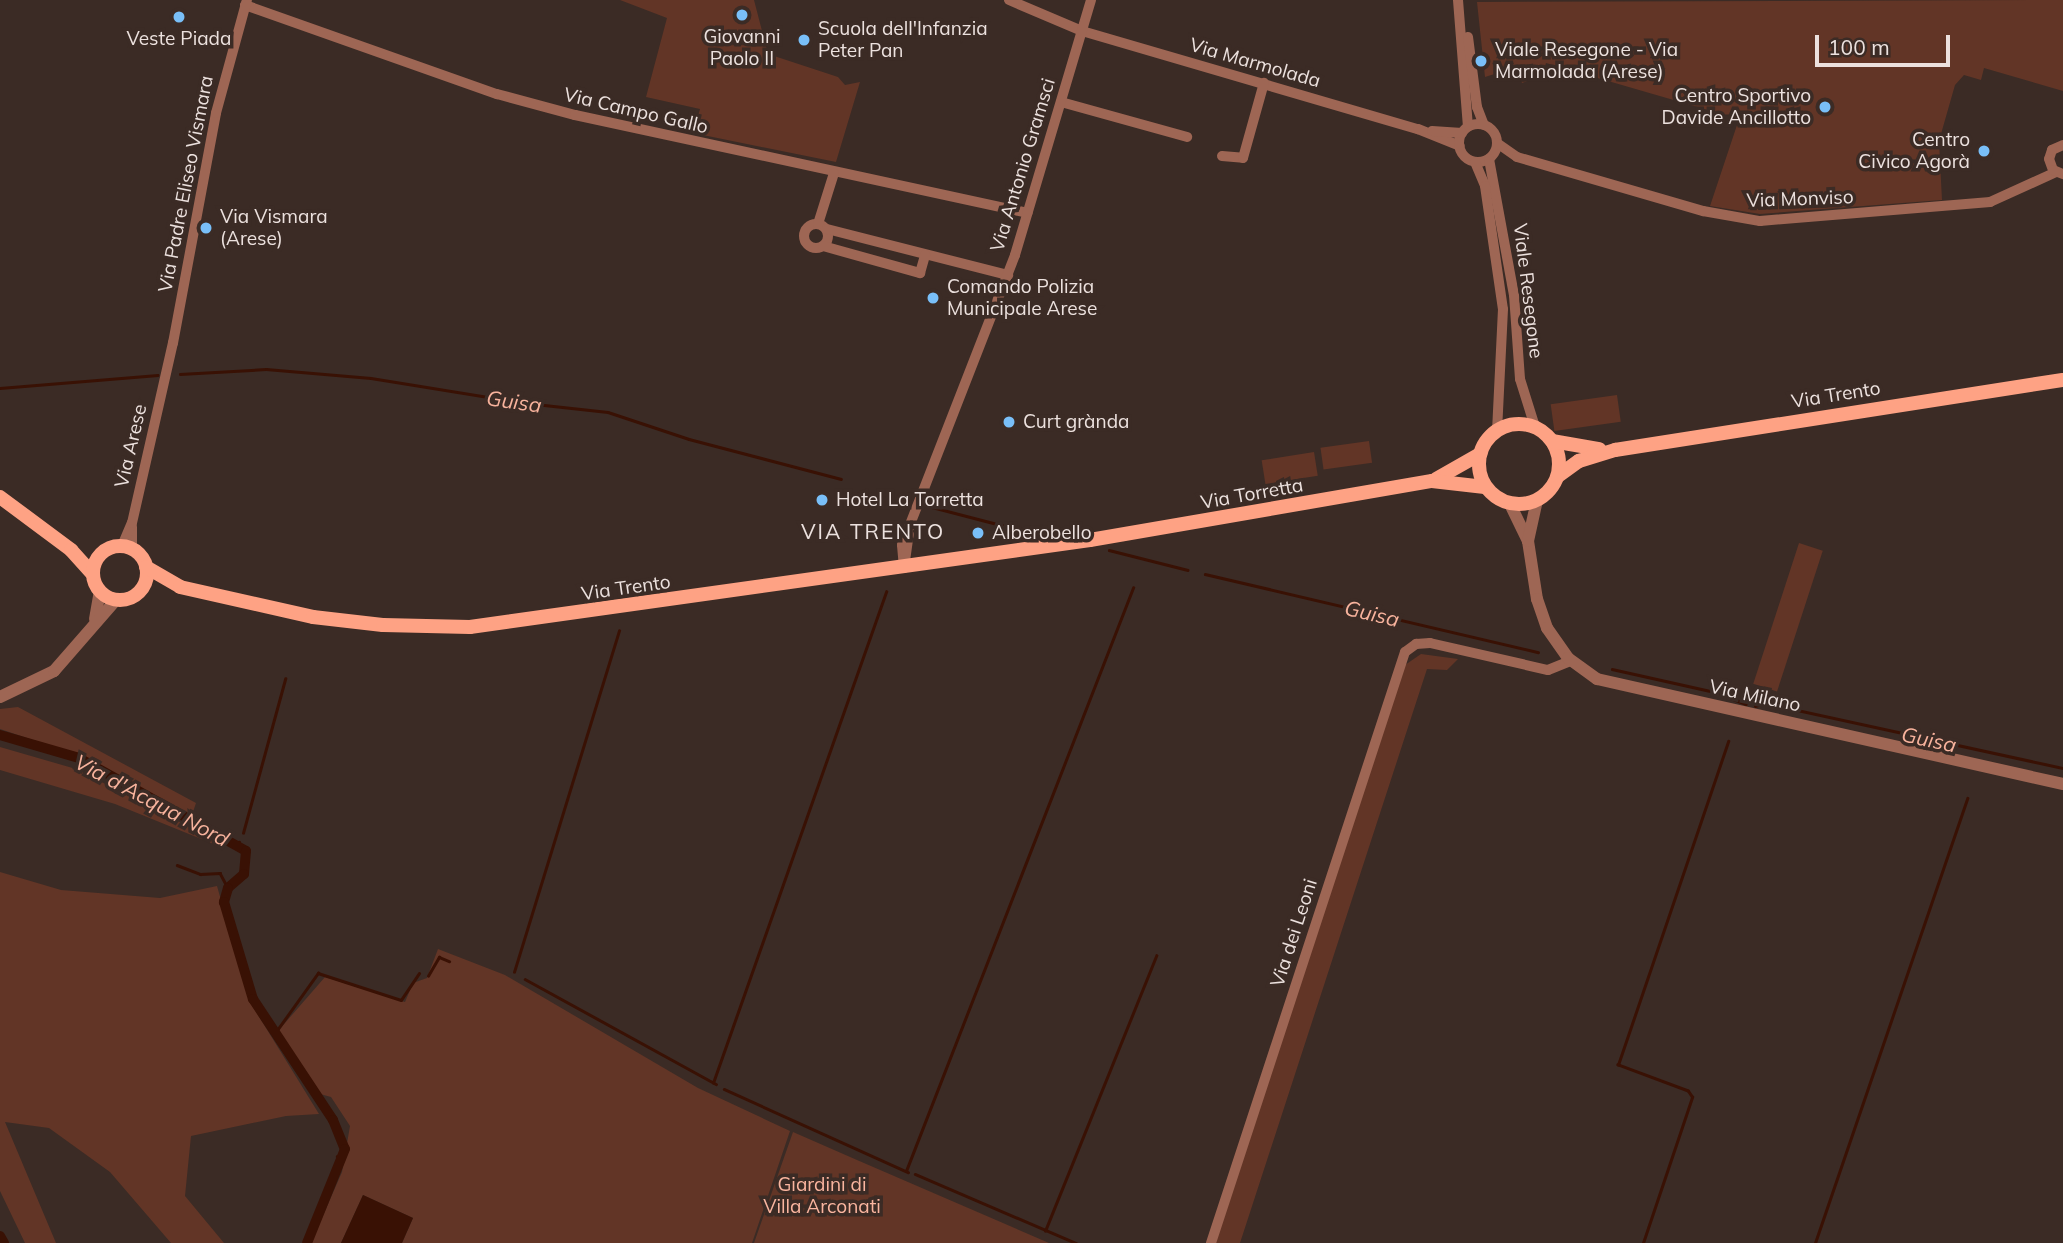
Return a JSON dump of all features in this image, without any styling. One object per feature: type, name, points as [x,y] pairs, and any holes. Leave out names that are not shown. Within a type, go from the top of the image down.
[{"type":"main road","name":"Via Trento","points":[[1592,453],[2063,380]]},
{"type":"main road","points":[[1515,424],[1535,427],[1552,441],[1592,453],[1558,476],[1537,500],[1510,504],[1485,486],[1480,454],[1497,430],[1515,424]]},
{"type":"main road","points":[[1552,441],[1559,458],[1558,476]]},
{"type":"main road","name":"Via Torretta","points":[[1432,481],[1480,454]]},
{"type":"main road","name":"Via Torretta","points":[[1079,542],[1432,481],[1485,486]]},
{"type":"main road","points":[[0,497],[71,550],[92,573],[100,592],[116,600]]},
{"type":"main road","name":"Via Trento","points":[[116,600],[132,597],[141,589],[180,587],[349,622],[470,627],[1079,542]]},
{"type":"main road","points":[[71,550],[100,554],[127,547]]},
{"type":"main road","name":"Via Trento","points":[[127,547],[146,567],[180,587]]},
{"type":"main road","points":[[92,573],[100,554]]},
{"type":"main road","points":[[141,589],[146,567]]},
{"type":"street","name":"Via Marmolada","points":[[1009,0],[1082,30],[1418,129],[1460,146]]},
{"type":"street","name":"Via Antonio Gramsci","points":[[904,568],[909,534],[1008,275],[1091,0]]},
{"type":"street","points":[[1458,0],[1465,130],[1460,146],[1465,156],[1475,162],[1490,158],[1497,143],[1484,125],[1476,100],[1465,0]]},
{"type":"street","name":"Via Campo Gallo","points":[[246,2],[497,94],[834,173],[1028,213]]},
{"type":"street","name":"Via Padre Eliseo Vismara","points":[[165,377],[216,113],[246,2]]},
{"type":"street","points":[[1222,156],[1243,158],[1265,83]]},
{"type":"street","points":[[1061,102],[1187,137]]},
{"type":"street","points":[[1465,130],[1484,125]]},
{"type":"street","name":"Via Marmolada","points":[[1418,129],[1465,130]]},
{"type":"street","name":"Via Monviso","points":[[1497,143],[1517,157]]},
{"type":"street","name":"Via Monviso","points":[[1490,158],[1517,157],[1703,211],[1760,221],[1985,203],[2056,171],[2050,154],[2063,145]]},
{"type":"street","name":"Viale Resegone","points":[[1490,158],[1514,295],[1520,379],[1535,427]]},
{"type":"street","name":"Viale Resegone","points":[[1475,162],[1485,186],[1503,309],[1497,430]]},
{"type":"street","points":[[823,246],[822,227],[834,173]]},
{"type":"street","points":[[926,255],[920,272],[823,246],[811,248],[803,238],[807,226],[822,227],[1008,275]]},
{"type":"street","name":"Via Arese","points":[[127,547],[165,377]]},
{"type":"street","points":[[1528,541],[1537,500]]},
{"type":"street","points":[[1510,504],[1528,541]]},
{"type":"street","name":"Via Milano","points":[[1528,541],[1541,614],[1570,661],[1610,684],[2063,783]]},
{"type":"street","name":"Via Trento","points":[[94,622],[100,592]]},
{"type":"street","name":"Via Trento","points":[[0,697],[54,671],[94,622],[116,600]]},
{"type":"street","name":"Via dei Leoni","points":[[1211,1243],[1405,652],[1421,643],[1548,670],[1570,661]]},
{"type":"green space","points":[[620,0],[754,0],[768,54],[838,77],[845,85],[860,82],[836,162],[693,133],[700,109],[646,97],[667,18]]},
{"type":"green space","name":"Centro Sportivo Davide Ancillotto","points":[[2063,0],[2063,91],[1984,68],[1981,80],[1964,75],[1955,85],[1939,141],[1942,200],[1760,214],[1710,206],[1739,119],[1546,63],[1542,75],[1522,83],[1517,67],[1485,77],[1477,2]]},
{"type":"green space","points":[[1617,395],[1621,422],[1554,431],[1551,404]]},
{"type":"green space","points":[[1369,441],[1372,463],[1324,470],[1320,448]]},
{"type":"green space","points":[[1314,452],[1318,476],[1265,484],[1262,460]]},
{"type":"green space","points":[[1799,543],[1823,551],[1777,691],[1753,684]]},
{"type":"green space","points":[[1421,654],[1458,659],[1447,670],[1427,669],[1240,1243],[1214,1243],[1405,665]]},
{"type":"green space","points":[[18,707],[196,803],[192,815],[81,756],[0,729],[0,709]]},
{"type":"green space","points":[[0,747],[76,769],[217,841],[216,845],[115,804],[0,770]]},
{"type":"green space","points":[[0,872],[61,890],[160,898],[217,886],[250,1002],[319,1114],[286,1116],[191,1136],[185,1196],[224,1243],[171,1243],[110,1172],[49,1128],[5,1122],[56,1243],[25,1243],[0,1191]]},
{"type":"green space","points":[[438,949],[505,975],[698,1088],[790,1131],[752,1243],[402,1243],[413,1218],[363,1195],[341,1243],[311,1243],[342,1172],[350,1126],[331,1097],[320,1094],[278,1031],[325,977],[405,1002],[413,983],[427,978]]},
{"type":"green space","name":"Giardini di Villa Arconati","points":[[793,1132],[857,1160],[1049,1243],[754,1243]]},
{"type":"shaded area","points":[[363,1195],[413,1218],[402,1243],[341,1243]]},
{"type":"waterway","name":"Guisa","points":[[180,374],[266,369],[371,378],[526,403],[608,412],[689,439],[841,479]]},
{"type":"waterway","name":"Guisa","points":[[0,388],[157,375]]},
{"type":"waterway","name":"Guisa","points":[[928,506],[1039,535]]},
{"type":"waterway","name":"Guisa","points":[[1109,550],[1188,570]]},
{"type":"waterway","name":"Guisa","points":[[1205,574],[1538,652]]},
{"type":"waterway","points":[[906,1171],[1133,588]]},
{"type":"waterway","points":[[713,1083],[886,592]]},
{"type":"waterway","points":[[514,972],[619,631]]},
{"type":"waterway","name":"Guisa","points":[[1612,669],[1715,692],[1746,704]]},
{"type":"waterway","points":[[243,833],[285,679]]},
{"type":"waterway","name":"Guisa","points":[[1755,706],[1765,703],[2063,768]]},
{"type":"waterway","name":"Via d'Acqua Nord","points":[[0,735],[79,758],[246,851],[244,874],[228,888],[224,902],[253,999],[333,1120],[345,1149],[307,1243]]},
{"type":"waterway","name":"Via d'Acqua Nord","points":[[0,738],[6,736]]},
{"type":"waterway","points":[[1643,1243],[1692,1097],[1688,1091],[1618,1065],[1728,741]]},
{"type":"waterway","points":[[1815,1243],[1967,798]]},
{"type":"waterway","points":[[177,865],[200,874],[220,873],[228,888]]},
{"type":"waterway","points":[[1045,1231],[1156,956]]},
{"type":"waterway","points":[[428,976],[439,957],[449,961]]},
{"type":"waterway","points":[[275,1033],[318,973],[401,1000],[419,973]]},
{"type":"waterway","points":[[525,979],[716,1084]]},
{"type":"waterway","points":[[724,1089],[908,1172]]},
{"type":"waterway","name":"Via d'Acqua Nord","points":[[337,1156],[343,1159]]},
{"type":"waterway","points":[[915,1174],[1076,1243]]},
{"type":"waterway","points":[[0,1236],[4,1243]]},
{"type":"place","name":"Giovanni Paolo II","points":[[742,15]]},
{"type":"place","name":"Veste Piada","points":[[179,17]]},
{"type":"place","name":"Scuola dell'Infanzia Peter Pan","points":[[804,40]]},
{"type":"place","name":"Viale Resegone - Via Marmolada (Arese)","points":[[1481,61]]},
{"type":"place","name":"Centro Sportivo Davide Ancillotto","points":[[1825,107]]},
{"type":"place","name":"Centro Civico Agorà","points":[[1984,151]]},
{"type":"place","name":"Via Vismara (Arese)","points":[[206,228]]},
{"type":"place","name":"Comando Polizia Municipale Arese","points":[[933,298]]},
{"type":"place","name":"Curt grànda","points":[[1009,422]]},
{"type":"place","name":"Hotel La Torretta","points":[[822,500]]},
{"type":"place","name":"Alberobello","points":[[978,533]]},
{"type":"district","name":"VIA TRENTO","points":[[873,531]]}]
